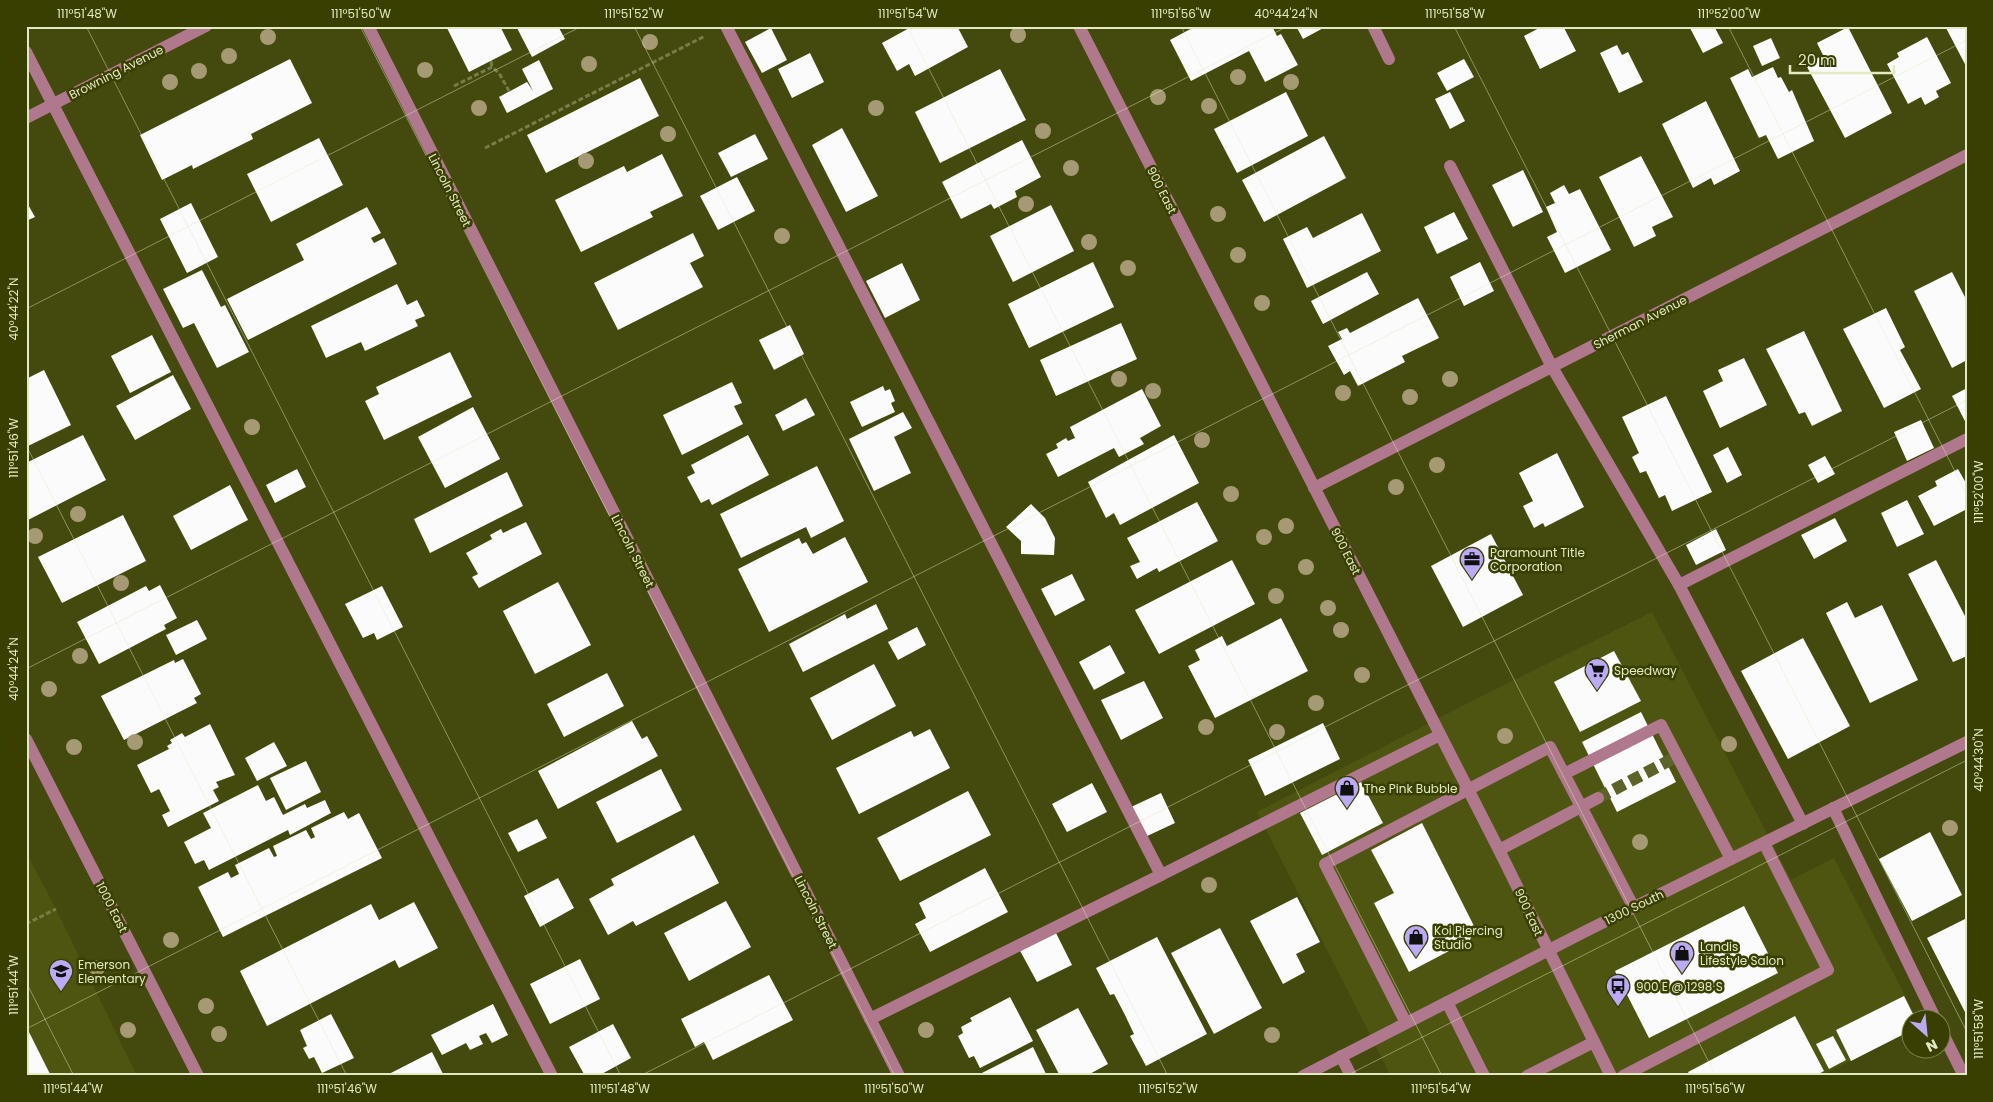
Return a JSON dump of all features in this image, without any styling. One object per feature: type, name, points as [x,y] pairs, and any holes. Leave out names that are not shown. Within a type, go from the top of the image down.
[{"type":"street","name":"Browning Avenue","points":[[26,118],[206,26]]},
{"type":"street","name":"Lincoln Street","points":[[368,26],[899,1076]]},
{"type":"street","points":[[726,26],[1161,875]]},
{"type":"street","points":[[1373,26],[1390,59]]},
{"type":"street","name":"900 East","points":[[1083,28],[1314,488],[1499,850],[1547,951],[1611,1076]]},
{"type":"street","points":[[26,52],[552,1076]]},
{"type":"street","name":"Sherman Avenue","points":[[1314,488],[1967,155]]},
{"type":"street","points":[[1450,166],[1552,367],[1679,585],[1803,824]]},
{"type":"street","points":[[1679,585],[1967,439]]},
{"type":"street","points":[[1564,774],[1661,725],[1731,859]]},
{"type":"street","points":[[870,1019],[1440,735]]},
{"type":"street","name":"1000 East","points":[[26,739],[198,1076]]},
{"type":"street","name":"1300 South","points":[[1302,1076],[1547,951],[1967,742]]},
{"type":"street","points":[[1406,1023],[1324,864],[1550,747],[1634,908]]},
{"type":"street","points":[[1499,850],[1598,798]]},
{"type":"street","points":[[1833,808],[1931,1010]]},
{"type":"street","points":[[1622,1076],[1828,970],[1764,843]]},
{"type":"street","points":[[1447,1002],[1484,1076]]},
{"type":"street","points":[[1527,1076],[1594,1042]]},
{"type":"street","points":[[1950,1048],[1964,1076]]},
{"type":"street","points":[[1341,1056],[1351,1076]]},
{"type":"path","points":[[485,148],[707,35]]},
{"type":"path","points":[[491,61],[492,67],[499,73],[510,92]]},
{"type":"path","points":[[454,86],[492,67]]},
{"type":"path","points":[[26,924],[56,909]]},
{"type":"shaded area","points":[[1652,612],[1791,880],[1834,858],[1912,1010],[1900,1010],[1900,1036],[1820,1076],[1391,1076],[1257,812],[1472,701]]},
{"type":"shaded area","name":"Emerson Elementary","points":[[26,852],[56,909],[137,1076],[26,1076]]},
{"type":"building","points":[[446,26],[500,26],[512,50],[469,72]]},
{"type":"building","points":[[516,26],[558,26],[565,39],[532,57]]},
{"type":"building","points":[[913,26],[957,26],[968,47],[915,76],[909,64],[897,71],[882,43]]},
{"type":"building","points":[[1196,26],[1272,26],[1277,36],[1281,34],[1298,65],[1265,82],[1249,51],[1191,81],[1170,40]]},
{"type":"building","points":[[1296,26],[1327,26],[1303,39]]},
{"type":"building","points":[[1543,26],[1563,26],[1576,51],[1540,69],[1524,36]]},
{"type":"building","points":[[1689,26],[1714,26],[1723,43],[1703,53]]},
{"type":"building","points":[[1945,26],[1967,26],[1967,68]]},
{"type":"building","points":[[1848,27],[1892,113],[1845,138],[1806,65],[1823,55],[1817,43]]},
{"type":"building","points":[[771,28],[787,60],[762,73],[745,42]]},
{"type":"building","points":[[1927,37],[1951,83],[1936,91],[1939,97],[1925,105],[1921,97],[1908,104],[1887,64],[1899,57],[1897,53]]},
{"type":"building","points":[[1771,38],[1780,58],[1762,66],[1753,46]]},
{"type":"building","points":[[1617,45],[1622,55],[1628,52],[1643,82],[1619,93],[1600,53]]},
{"type":"building","points":[[810,53],[824,82],[792,98],[778,69]]},
{"type":"building","points":[[290,59],[312,103],[251,134],[253,139],[193,169],[192,165],[162,180],[140,135]]},
{"type":"building","points":[[1464,59],[1474,77],[1447,91],[1437,73]]},
{"type":"building","points":[[539,60],[553,89],[507,113],[499,97],[527,82],[533,91],[522,69]]},
{"type":"building","points":[[1773,67],[1778,78],[1781,77],[1789,92],[1792,90],[1814,141],[1778,159],[1766,135],[1759,138],[1730,78],[1748,69],[1752,77]]},
{"type":"building","points":[[1000,69],[1026,120],[940,163],[915,112]]},
{"type":"building","points":[[640,78],[659,116],[546,173],[527,135]]},
{"type":"building","points":[[1286,92],[1308,136],[1237,173],[1214,129]]},
{"type":"building","points":[[1450,92],[1465,121],[1450,129],[1435,99]]},
{"type":"building","points":[[1706,101],[1740,171],[1714,185],[1711,178],[1693,188],[1662,124]]},
{"type":"building","points":[[842,128],[878,196],[846,212],[812,145]]},
{"type":"building","points":[[755,134],[768,159],[731,177],[718,153]]},
{"type":"building","points":[[1324,136],[1346,178],[1264,222],[1242,180]]},
{"type":"building","points":[[319,138],[343,185],[271,222],[247,174]]},
{"type":"building","points":[[1022,140],[1041,177],[1015,191],[1017,197],[994,209],[991,204],[961,219],[942,182]]},
{"type":"building","points":[[662,154],[683,196],[650,212],[653,217],[581,252],[555,200],[624,166],[627,172]]},
{"type":"building","points":[[1641,156],[1673,217],[1652,227],[1656,236],[1634,247],[1599,177]]},
{"type":"building","points":[[1523,170],[1543,212],[1513,227],[1492,185]]},
{"type":"building","points":[[737,177],[755,211],[718,230],[700,196]]},
{"type":"building","points":[[1564,185],[1569,194],[1580,189],[1611,250],[1565,273],[1547,237],[1557,232],[1546,207],[1555,203],[1550,193]]},
{"type":"building","points":[[26,201],[35,217],[26,221]]},
{"type":"building","points":[[191,203],[218,257],[187,273],[160,219]]},
{"type":"building","points":[[1051,205],[1074,251],[1013,282],[990,236]]},
{"type":"building","points":[[367,207],[381,233],[371,238],[374,243],[384,238],[397,264],[248,340],[227,299],[304,260],[296,244]]},
{"type":"building","points":[[1454,212],[1468,239],[1437,254],[1424,227]]},
{"type":"building","points":[[1362,213],[1381,251],[1307,288],[1283,239],[1307,227],[1313,238]]},
{"type":"building","points":[[693,233],[704,256],[690,263],[703,287],[618,330],[594,283]]},
{"type":"building","points":[[1093,262],[1114,307],[1029,348],[1008,304]]},
{"type":"building","points":[[1480,262],[1494,291],[1464,306],[1450,277]]},
{"type":"building","points":[[902,263],[920,300],[885,318],[866,281]]},
{"type":"building","points":[[202,270],[221,307],[225,305],[249,352],[217,368],[194,323],[183,328],[163,289]]},
{"type":"building","points":[[1367,272],[1379,294],[1323,324],[1311,301]]},
{"type":"building","points":[[1952,272],[1967,301],[1967,360],[1952,368],[1914,291]]},
{"type":"building","points":[[397,284],[407,305],[417,300],[425,316],[415,320],[418,326],[365,351],[361,342],[326,358],[311,326]]},
{"type":"building","points":[[1418,298],[1439,338],[1402,356],[1405,362],[1358,386],[1350,371],[1344,375],[1328,346],[1342,339],[1338,332],[1347,328],[1350,333]]},
{"type":"building","points":[[1886,308],[1905,347],[1900,350],[1921,389],[1884,408],[1843,329]]},
{"type":"building","points":[[1121,323],[1137,359],[1056,396],[1040,360]]},
{"type":"building","points":[[790,325],[804,354],[774,370],[759,340]]},
{"type":"building","points":[[1804,331],[1842,411],[1812,426],[1805,412],[1799,414],[1766,349]]},
{"type":"building","points":[[152,335],[171,372],[130,393],[111,356]]},
{"type":"building","points":[[450,352],[472,397],[384,440],[365,401],[379,394],[376,387]]},
{"type":"building","points":[[1744,358],[1767,405],[1720,428],[1703,391],[1723,381],[1718,370]]},
{"type":"building","points":[[44,370],[71,425],[26,447],[26,379]]},
{"type":"building","points":[[173,375],[191,409],[135,440],[116,406]]},
{"type":"building","points":[[732,382],[742,403],[734,406],[743,424],[682,455],[663,415]]},
{"type":"building","points":[[883,386],[885,391],[890,389],[895,401],[891,403],[895,412],[862,427],[850,402]]},
{"type":"building","points":[[1967,388],[1967,425],[1952,396]]},
{"type":"building","points":[[1142,389],[1161,426],[1140,438],[1144,444],[1119,457],[1114,448],[1058,477],[1046,454],[1058,448],[1056,444],[1066,438],[1068,441],[1075,438],[1070,427]]},
{"type":"building","points":[[1666,396],[1712,492],[1672,511],[1665,495],[1659,498],[1646,471],[1640,473],[1632,457],[1639,453],[1622,417]]},
{"type":"building","points":[[806,398],[815,415],[783,431],[775,415]]},
{"type":"building","points":[[473,407],[500,459],[445,488],[418,437]]},
{"type":"building","points":[[903,412],[912,428],[894,437],[911,473],[874,491],[849,439]]},
{"type":"building","points":[[1921,420],[1934,448],[1907,461],[1894,432]]},
{"type":"building","points":[[83,435],[106,480],[26,521],[26,463]]},
{"type":"building","points":[[748,435],[769,475],[712,505],[709,499],[701,503],[687,477],[695,473],[691,465]]},
{"type":"building","points":[[1174,435],[1199,483],[1120,525],[1114,513],[1106,518],[1088,482]]},
{"type":"building","points":[[1728,447],[1742,475],[1727,483],[1713,455]]},
{"type":"building","points":[[1557,453],[1584,507],[1545,527],[1543,523],[1534,528],[1523,506],[1533,501],[1519,473]]},
{"type":"building","points":[[1825,456],[1835,474],[1818,483],[1808,465]]},
{"type":"building","points":[[817,466],[844,521],[811,538],[806,527],[741,558],[720,514]]},
{"type":"building","points":[[297,469],[306,487],[275,503],[266,485]]},
{"type":"building","points":[[1958,469],[1967,485],[1967,509],[1934,526],[1918,496],[1937,486],[1935,481]]},
{"type":"building","points":[[507,472],[523,506],[430,553],[414,519]]},
{"type":"building","points":[[230,485],[248,520],[191,550],[173,516]]},
{"type":"building","points":[[1907,500],[1924,534],[1897,547],[1881,513]]},
{"type":"building","points":[[1197,502],[1218,541],[1159,572],[1157,568],[1137,579],[1130,566],[1140,562],[1127,538]]},
{"type":"building","points":[[1031,504],[1045,518],[1055,538],[1054,555],[1021,554],[1021,541],[1006,527]]},
{"type":"building","points":[[123,515],[146,561],[62,603],[38,557]]},
{"type":"building","points":[[1835,518],[1847,541],[1814,559],[1801,535]]},
{"type":"building","points":[[526,522],[542,554],[479,588],[472,577],[478,574],[466,553],[492,539],[490,535],[501,529],[503,533]]},
{"type":"building","points":[[1716,529],[1726,550],[1696,565],[1686,545]]},
{"type":"building","points":[[1491,534],[1523,595],[1463,627],[1431,566]]},
{"type":"building","points":[[845,537],[868,582],[769,632],[738,569],[799,538],[802,544],[806,542],[813,554]]},
{"type":"building","points":[[1232,560],[1255,604],[1159,654],[1135,610]]},
{"type":"building","points":[[1936,560],[1967,620],[1967,656],[1953,662],[1908,574]]},
{"type":"building","points":[[1072,574],[1085,600],[1055,616],[1041,589]]},
{"type":"building","points":[[558,582],[591,645],[535,674],[503,611]]},
{"type":"building","points":[[160,585],[177,618],[164,625],[166,629],[99,664],[77,622],[146,586],[149,591]]},
{"type":"building","points":[[382,586],[403,627],[377,640],[374,633],[363,638],[345,604]]},
{"type":"building","points":[[1847,602],[1855,618],[1882,605],[1918,680],[1870,703],[1826,613]]},
{"type":"building","points":[[876,604],[888,629],[803,672],[789,644],[845,614],[847,619]]},
{"type":"building","points":[[1281,618],[1308,671],[1215,718],[1188,666],[1200,660],[1195,650],[1222,636],[1227,646]]},
{"type":"building","points":[[197,620],[207,639],[176,655],[166,635]]},
{"type":"building","points":[[917,627],[926,645],[898,660],[888,642]]},
{"type":"building","points":[[1803,638],[1850,726],[1788,759],[1741,671]]},
{"type":"building","points":[[1110,645],[1125,673],[1094,690],[1079,662]]},
{"type":"building","name":"Speedway","points":[[1614,651],[1641,701],[1580,732],[1554,682]]},
{"type":"building","points":[[183,659],[201,694],[194,698],[197,703],[124,740],[101,696],[174,660],[175,663]]},
{"type":"building","points":[[874,664],[896,706],[832,740],[810,698]]},
{"type":"building","points":[[607,673],[624,706],[564,737],[547,704]]},
{"type":"building","points":[[1144,681],[1163,718],[1121,740],[1101,700]]},
{"type":"building","name":"Speedway","points":[[1641,712],[1676,782],[1617,812],[1582,742]]},
{"type":"building","points":[[632,721],[642,739],[647,736],[658,756],[558,809],[538,771]]},
{"type":"building","points":[[1323,723],[1340,759],[1265,796],[1248,760]]},
{"type":"building","points":[[210,724],[235,775],[216,782],[219,787],[213,790],[219,801],[168,827],[162,815],[170,811],[159,789],[151,793],[137,765],[169,749],[167,746],[172,743],[170,740],[182,733],[185,737]]},
{"type":"building","points":[[930,729],[950,768],[859,814],[836,768],[911,731],[914,737]]},
{"type":"building","points":[[274,742],[287,766],[257,781],[245,758]]},
{"type":"building","points":[[306,761],[321,792],[286,810],[270,778]]},
{"type":"building","points":[[661,769],[682,810],[617,843],[596,802]]},
{"type":"building","points":[[1361,782],[1383,823],[1322,855],[1300,813]]},
{"type":"building","points":[[1092,783],[1107,812],[1067,832],[1052,804]]},
{"type":"building","points":[[258,785],[266,801],[274,797],[283,815],[305,804],[307,808],[325,800],[331,813],[290,835],[288,830],[209,870],[204,860],[195,864],[184,842],[211,828],[203,813]]},
{"type":"building","points":[[968,791],[991,835],[900,881],[877,838]]},
{"type":"building","points":[[1161,793],[1175,823],[1145,837],[1131,807]]},
{"type":"building","points":[[344,812],[348,819],[359,813],[382,858],[223,937],[198,887],[228,872],[231,878],[239,874],[235,865],[269,848],[274,857],[277,856],[273,846],[306,830],[311,839],[315,837],[311,828]]},
{"type":"building","points":[[537,819],[547,838],[518,852],[508,833]]},
{"type":"building","points":[[1422,823],[1474,926],[1470,940],[1409,972],[1374,903],[1394,893],[1371,850]]},
{"type":"building","points":[[1930,832],[1962,895],[1912,921],[1879,859]]},
{"type":"building","points":[[694,835],[719,883],[636,926],[633,921],[608,935],[589,899],[614,885],[611,879]]},
{"type":"building","points":[[985,868],[1008,912],[930,952],[915,924],[926,918],[919,903]]},
{"type":"building","points":[[558,878],[574,908],[540,927],[524,896]]},
{"type":"building","points":[[1297,897],[1320,942],[1296,954],[1305,972],[1283,984],[1250,921]]},
{"type":"building","points":[[726,901],[751,947],[689,981],[664,933]]},
{"type":"building","points":[[414,902],[438,948],[399,968],[395,960],[267,1026],[240,971],[371,904],[379,920]]},
{"type":"building","points":[[1744,906],[1778,973],[1649,1038],[1615,971]]},
{"type":"building","points":[[1965,919],[1967,922],[1967,1016],[1927,938]]},
{"type":"building","points":[[1220,928],[1262,1008],[1214,1034],[1171,953]]},
{"type":"building","points":[[1054,929],[1072,965],[1037,982],[1018,947]]},
{"type":"building","points":[[1157,937],[1207,1034],[1146,1066],[1130,1036],[1134,1034],[1125,1015],[1114,994],[1110,995],[1096,968]]},
{"type":"building","points":[[580,959],[600,999],[550,1024],[530,984]]},
{"type":"building","points":[[769,975],[793,1020],[713,1060],[704,1042],[695,1047],[681,1019]]},
{"type":"building","points":[[1904,996],[1911,1010],[1900,1010],[1900,1036],[1851,1061],[1836,1030]]},
{"type":"building","points":[[1010,997],[1033,1041],[980,1068],[974,1056],[969,1058],[958,1036],[963,1033],[961,1027],[972,1021],[970,1018]]},
{"type":"building","points":[[493,1004],[508,1035],[492,1043],[486,1033],[479,1036],[483,1044],[470,1050],[466,1043],[442,1055],[431,1035]]},
{"type":"building","points":[[1078,1008],[1108,1064],[1086,1076],[1060,1076],[1036,1030]]},
{"type":"building","points":[[331,1014],[354,1058],[322,1073],[314,1057],[309,1059],[303,1048],[307,1046],[300,1030]]},
{"type":"building","points":[[1795,1016],[1824,1071],[1815,1076],[1690,1076],[1688,1072]]},
{"type":"building","points":[[613,1024],[631,1058],[598,1076],[585,1076],[569,1047]]},
{"type":"building","points":[[26,1026],[51,1076],[26,1076]]},
{"type":"building","points":[[1833,1036],[1846,1060],[1829,1069],[1816,1044]]},
{"type":"building","points":[[1033,1047],[1047,1076],[976,1076]]},
{"type":"building","points":[[432,1052],[444,1076],[385,1076]]},
{"type":"tunnel","points":[[1598,798],[1678,756]]},
{"type":"place","name":"Paramount Title Corporation","points":[[1472,580]]},
{"type":"place","name":"Speedway","points":[[1597,691]]},
{"type":"place","name":"The Pink Bubble","points":[[1347,809]]},
{"type":"place","name":"Koi Piercing Studio","points":[[1416,958]]},
{"type":"place","name":"Landis Lifestyle Salon","points":[[1682,974]]},
{"type":"place","name":"Emerson Elementary","points":[[61,992]]},
{"type":"place","name":"900 E @ 1298 S","points":[[1618,1007]]}]
